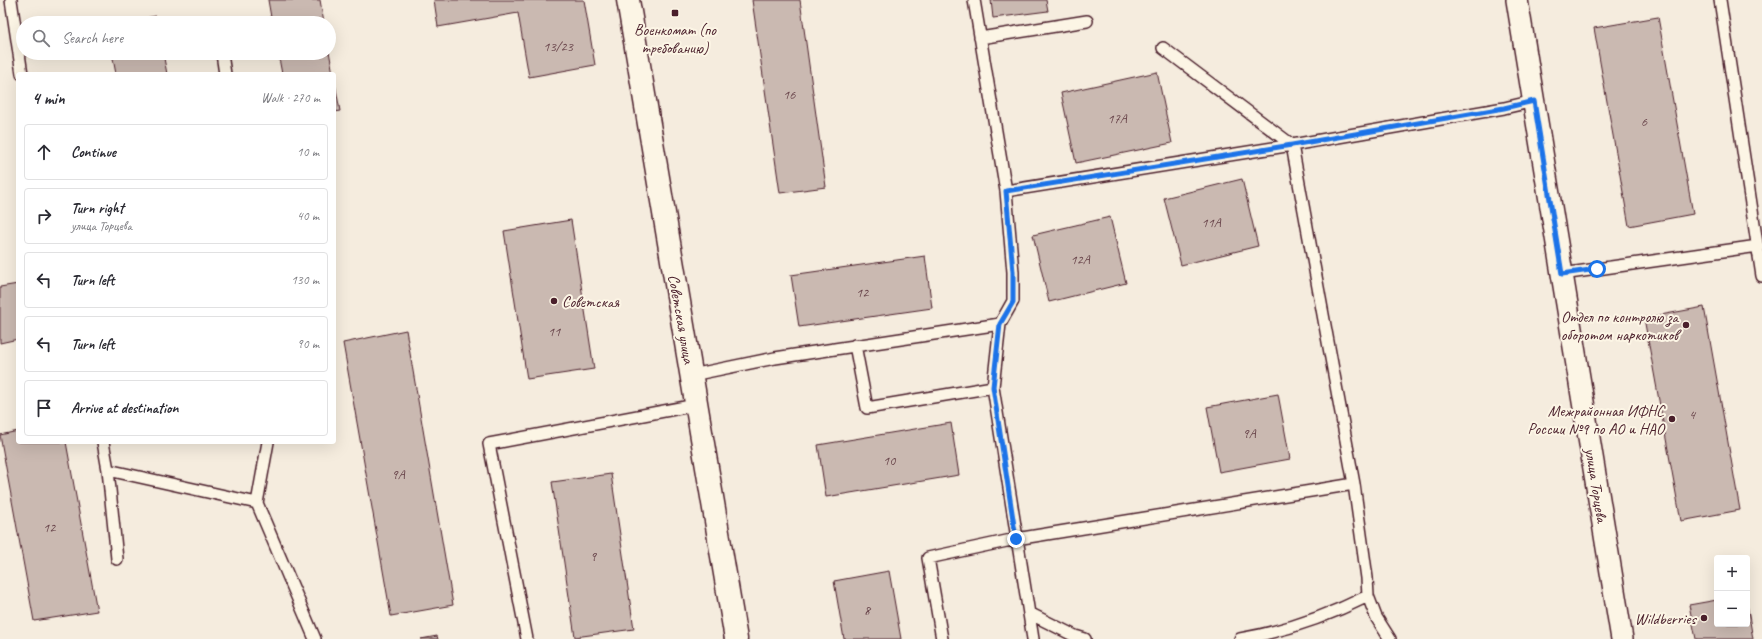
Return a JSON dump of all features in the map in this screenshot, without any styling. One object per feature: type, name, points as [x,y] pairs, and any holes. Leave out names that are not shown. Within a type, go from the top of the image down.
[{"type":"street","name":"Советская улица","points":[[628,0],[736,639]]},
{"type":"street","name":"улица Торцева","points":[[1517,0],[1622,639]]},
{"type":"lane","points":[[11,0],[16,34]]},
{"type":"lane","points":[[974,0],[1006,191],[1013,272],[1013,302],[1000,324],[993,387],[1033,639]]},
{"type":"lane","points":[[1720,0],[1762,276]]},
{"type":"lane","points":[[980,38],[1087,21]]},
{"type":"lane","points":[[1163,48],[1292,145],[1354,484],[1367,578],[1368,596],[1376,617],[1390,639]]},
{"type":"lane","points":[[20,60],[22,72]]},
{"type":"lane","points":[[223,60],[225,72]]},
{"type":"lane","points":[[1006,191],[1292,145],[1504,108],[1534,101]]},
{"type":"lane","points":[[1562,274],[1758,246]]},
{"type":"lane","points":[[692,375],[775,358],[1000,324]]},
{"type":"lane","points":[[855,346],[867,408],[993,387]]},
{"type":"lane","points":[[527,639],[489,444],[696,405]]},
{"type":"lane","points":[[103,444],[108,470],[116,559]]},
{"type":"lane","points":[[268,444],[258,503],[315,639]]},
{"type":"lane","points":[[108,470],[258,503]]},
{"type":"lane","points":[[942,639],[928,558],[1016,539],[1354,484]]},
{"type":"lane","points":[[1240,639],[1294,626],[1335,612],[1368,596]]},
{"type":"lane","points":[[1029,613],[1075,636],[1085,639]]},
{"type":"building","points":[[268,0],[320,0],[323,16],[271,16]]},
{"type":"building","points":[[434,0],[584,0],[595,65],[529,77],[518,13],[438,27]]},
{"type":"building","points":[[752,0],[800,0],[826,187],[780,193]]},
{"type":"building","points":[[991,0],[1046,0],[1048,11],[993,18]]},
{"type":"building","points":[[1658,17],[1693,214],[1629,226],[1594,28]]},
{"type":"building","points":[[113,60],[164,60],[167,72],[116,72]]},
{"type":"building","points":[[279,60],[331,60],[333,72],[282,72]]},
{"type":"building","points":[[1157,72],[1172,143],[1076,163],[1061,93]]},
{"type":"building","points":[[336,89],[340,111],[336,112]]},
{"type":"building","points":[[1242,179],[1258,246],[1181,265],[1164,198]]},
{"type":"building","points":[[1110,217],[1126,283],[1049,302],[1033,235]]},
{"type":"building","points":[[571,220],[594,369],[527,379],[504,231]]},
{"type":"building","points":[[925,256],[932,308],[799,327],[791,275]]},
{"type":"building","points":[[16,284],[16,339],[0,343],[0,287]]},
{"type":"building","points":[[1704,307],[1740,510],[1681,521],[1644,318]]},
{"type":"building","points":[[406,330],[453,605],[391,616],[343,343]]},
{"type":"building","points":[[1278,394],[1290,459],[1219,472],[1207,407]]},
{"type":"building","points":[[951,423],[959,475],[826,497],[818,445]]},
{"type":"building","points":[[16,431],[16,444],[66,444],[97,611],[34,621],[0,435]]},
{"type":"building","points":[[611,474],[634,629],[575,637],[552,482]]},
{"type":"building","points":[[889,571],[901,639],[844,639],[834,581]]},
{"type":"building","points":[[1714,601],[1714,627],[1750,627],[1750,622],[1753,639],[1696,639],[1689,605]]},
{"type":"building","points":[[437,636],[438,639],[421,639]]},
{"type":"place","name":"Военкомат (по требованию)","points":[[675,13]]},
{"type":"place","name":"Советская","points":[[554,301]]},
{"type":"place","name":"Отдел по контролю за оборотом наркотиков","points":[[1686,325]]},
{"type":"place","name":"Межрайонная ИФНС России №9 по АО и НАО","points":[[1672,419]]},
{"type":"place","name":"Wildberries","points":[[1704,618]]},
{"type":"route","points":[[1016,539],[993,387],[1000,324],[1013,302],[1013,272],[1006,191],[1292,145],[1504,108],[1534,101],[1562,274],[1597,269]]}]
